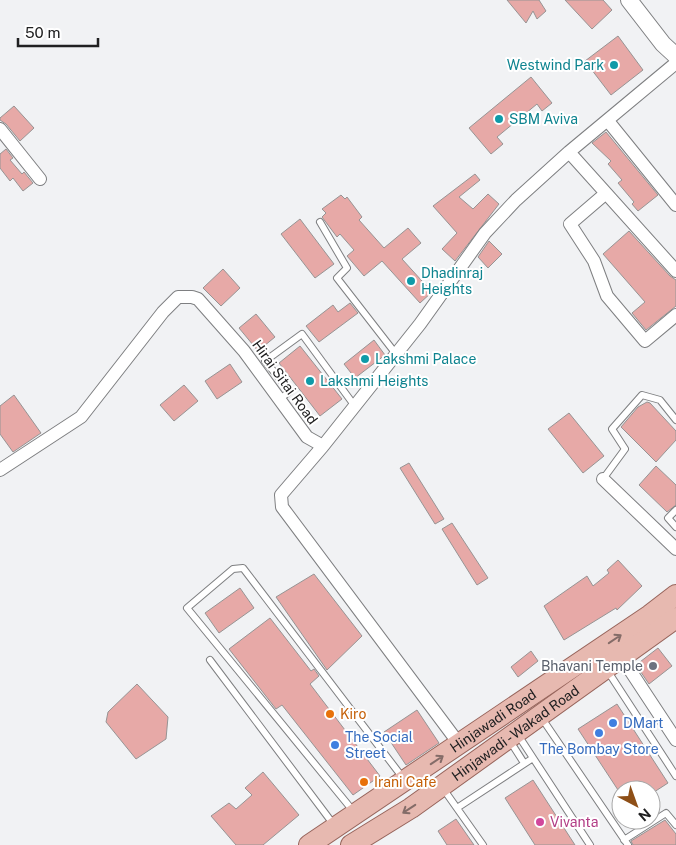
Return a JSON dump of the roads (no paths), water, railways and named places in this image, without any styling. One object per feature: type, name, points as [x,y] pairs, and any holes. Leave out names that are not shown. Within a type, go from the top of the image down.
[{"type":"main road","name":"Hinjawadi Road","points":[[309,845],[406,782],[650,615],[676,595]]},
{"type":"main road","name":"Hinjawadi - Wakad Road","points":[[359,843],[513,736],[676,618]]},
{"type":"street","points":[[632,1],[674,53]]},
{"type":"street","name":"Hirai Sitai Road","points":[[0,470],[81,416],[163,312],[178,298],[192,297],[198,299],[244,351],[307,437],[323,446],[396,354],[485,233],[516,200],[569,152],[608,121],[674,53]]},
{"type":"street","points":[[608,121],[676,205]]},
{"type":"street","points":[[0,129],[40,179]]},
{"type":"street","points":[[569,152],[676,271]]},
{"type":"street","points":[[605,194],[570,224],[594,261],[607,296],[645,341],[676,315]]},
{"type":"street","points":[[323,446],[281,495],[282,507],[460,745]]},
{"type":"street","points":[[603,478],[676,549]]},
{"type":"street","points":[[614,663],[676,740]]},
{"type":"lane","points":[[320,222],[347,268],[337,278],[396,354]]},
{"type":"lane","points":[[280,399],[290,391],[265,360],[302,334],[354,405]]},
{"type":"lane","points":[[603,478],[624,449],[612,429],[642,395],[660,400],[676,420]]},
{"type":"lane","points":[[676,510],[668,518],[676,527]]},
{"type":"lane","points":[[357,815],[187,608],[233,569],[243,568],[406,782]]},
{"type":"lane","points":[[210,660],[336,828]]},
{"type":"lane","points":[[614,663],[676,776]]},
{"type":"lane","points":[[540,716],[626,842],[666,813],[676,825]]},
{"type":"lane","points":[[513,736],[533,758],[590,845]]},
{"type":"lane","points":[[513,736],[524,763]]},
{"type":"lane","points":[[457,808],[533,758]]},
{"type":"lane","points":[[442,786],[483,845]]},
{"type":"place","name":"Westwind Park","points":[[614,65]]},
{"type":"place","name":"SBM Aviva","points":[[499,119]]},
{"type":"place","name":"Dhadinraj Heights","points":[[411,281]]},
{"type":"place","name":"Lakshmi Palace","points":[[365,359]]},
{"type":"place","name":"Lakshmi Heights","points":[[310,381]]},
{"type":"place","name":"Bhavani Temple","points":[[653,666]]},
{"type":"place","name":"Kiro","points":[[330,714]]},
{"type":"place","name":"DMart","points":[[613,723]]},
{"type":"place","name":"The Bombay Store","points":[[599,733]]},
{"type":"place","name":"The Social Street","points":[[335,745]]},
{"type":"place","name":"Irani Cafe","points":[[364,782]]},
{"type":"place","name":"Vivanta","points":[[540,822]]}]
